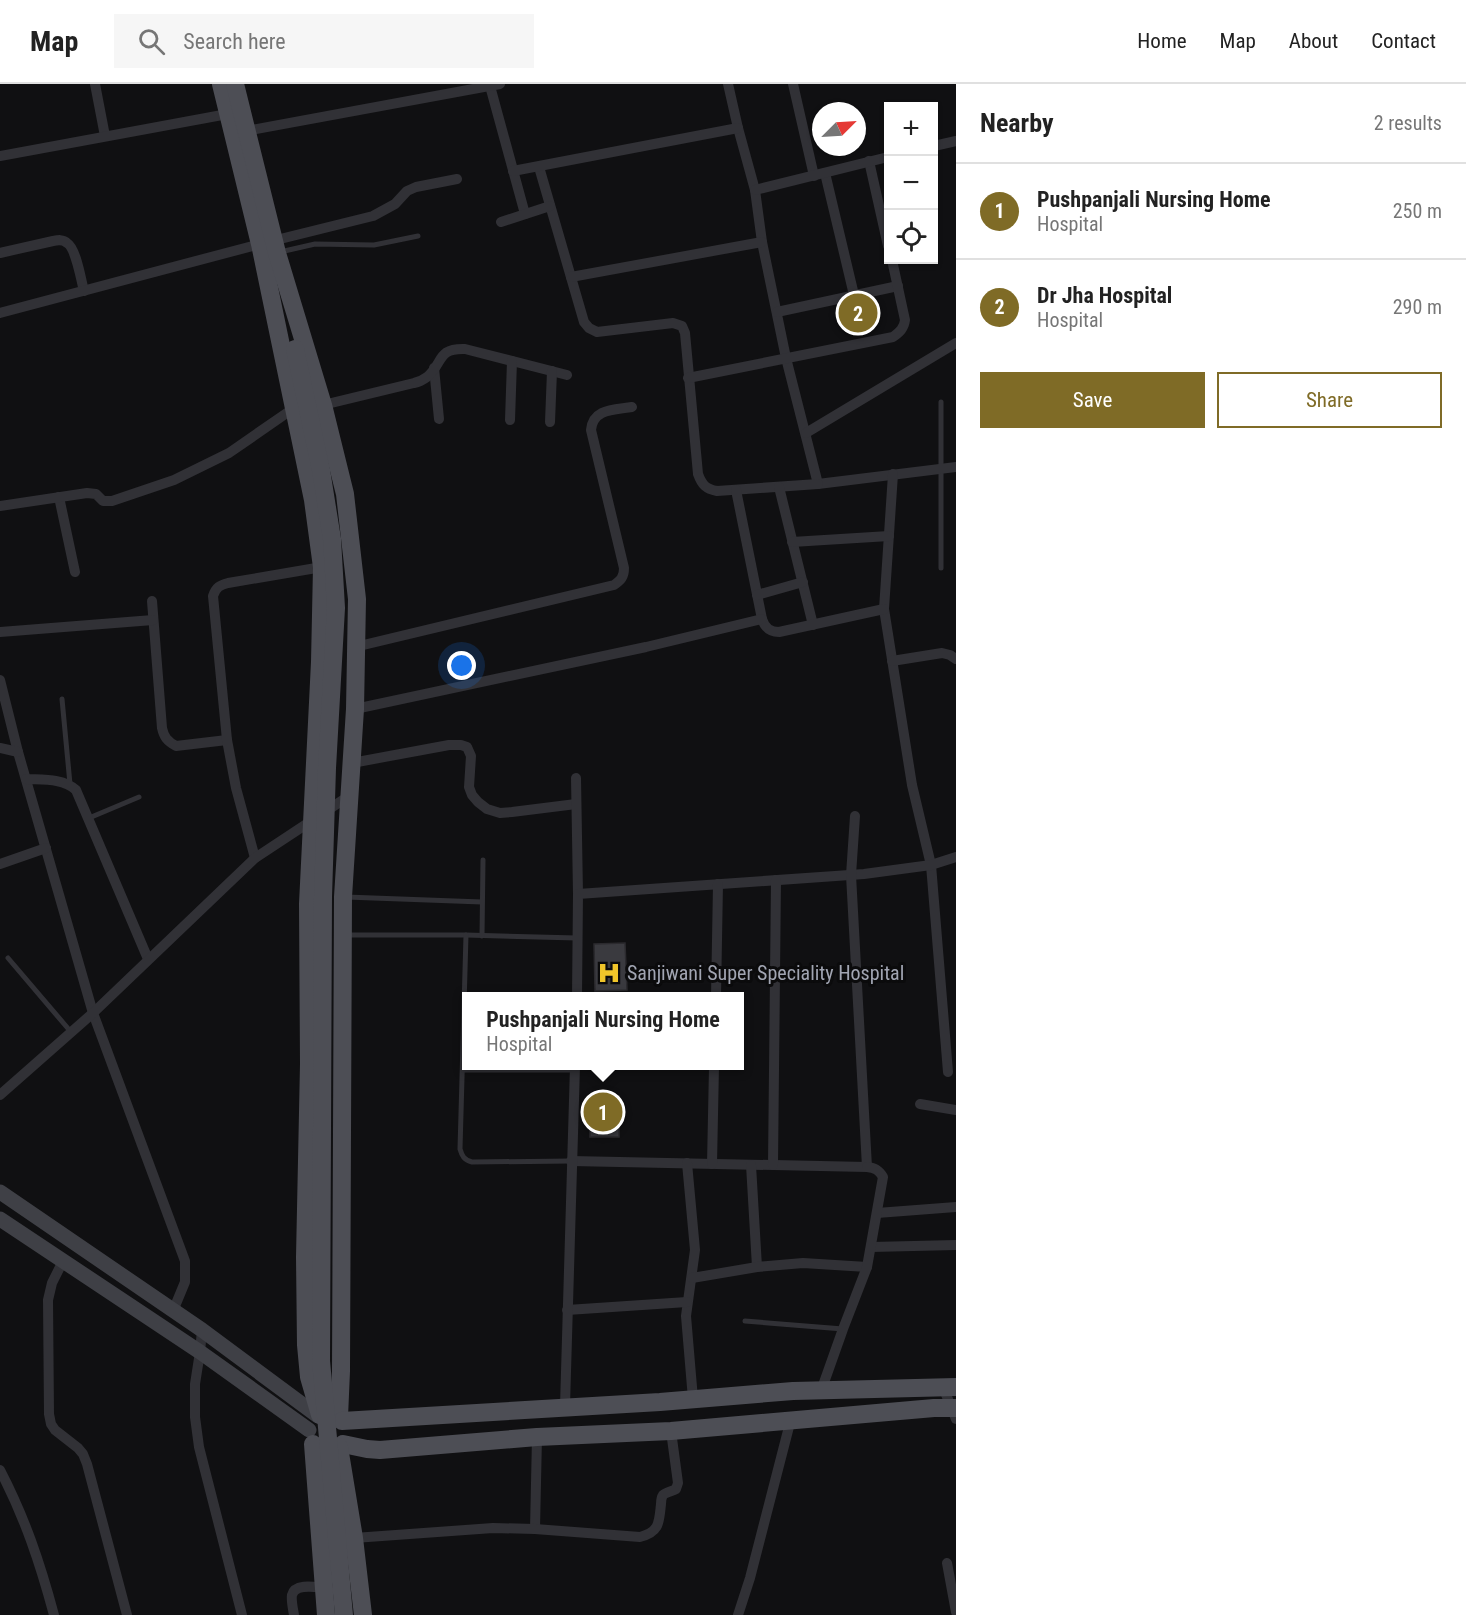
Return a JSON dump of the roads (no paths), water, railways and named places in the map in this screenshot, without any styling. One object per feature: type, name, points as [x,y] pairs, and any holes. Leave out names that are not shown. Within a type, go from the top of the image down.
[{"type":"main road","points":[[221,84],[246,130],[270,245],[274,312],[313,500],[322,567],[320,662],[308,904],[305,1257],[306,1345],[315,1426],[326,1615]]},
{"type":"main road","points":[[235,84],[235,112],[270,245],[294,306],[323,405],[345,494],[357,599],[355,709],[343,897],[340,1419]]},
{"type":"main road","points":[[274,312],[294,306]]},
{"type":"main road","points":[[294,306],[295,348],[321,470],[332,539],[336,608],[327,768],[323,897],[321,1361],[344,1615]]},
{"type":"main road","points":[[274,312],[295,348]]},
{"type":"main road","points":[[308,1021],[343,1019]]},
{"type":"main road","points":[[0,1192],[202,1330],[315,1426],[321,1450],[330,1451],[341,1445],[380,1450],[537,1437],[671,1431],[791,1419],[954,1412]]},
{"type":"main road","points":[[0,1219],[315,1426]]},
{"type":"main road","points":[[340,1419],[416,1417],[793,1391],[949,1387]]},
{"type":"main road","points":[[315,1426],[330,1414],[340,1419],[345,1425],[346,1434],[341,1445],[363,1615]]},
{"type":"street","points":[[95,84],[105,136]]},
{"type":"street","points":[[728,84],[755,190],[762,242],[786,358],[818,484]]},
{"type":"street","points":[[793,84],[854,295]]},
{"type":"street","points":[[246,130],[495,85],[513,171],[525,214]]},
{"type":"street","points":[[0,156],[235,112]]},
{"type":"street","points":[[513,171],[738,129]]},
{"type":"street","points":[[938,145],[956,141]]},
{"type":"street","points":[[755,190],[884,158]]},
{"type":"street","points":[[869,161],[884,228]]},
{"type":"street","points":[[538,167],[584,322],[589,328],[597,332],[672,323],[682,326],[685,333],[698,474],[702,484],[708,489],[717,492],[818,484],[956,468]]},
{"type":"street","points":[[0,313],[270,245],[373,216],[395,204],[407,191],[457,179]]},
{"type":"street","points":[[501,222],[550,206]]},
{"type":"street","points":[[0,253],[52,241],[67,242],[72,248],[84,291]]},
{"type":"street","points":[[571,277],[762,242]]},
{"type":"street","points":[[688,378],[893,337],[900,332],[905,320],[893,264]]},
{"type":"street","points":[[777,312],[898,285]]},
{"type":"street","points":[[806,433],[956,343]]},
{"type":"street","points":[[323,405],[424,380],[430,375],[441,357],[454,349],[465,349],[567,375]]},
{"type":"street","points":[[510,420],[512,361]]},
{"type":"street","points":[[434,368],[439,419]]},
{"type":"street","points":[[550,422],[552,371]]},
{"type":"street","points":[[356,647],[614,585],[620,581],[624,576],[624,568],[591,422],[598,414],[605,411],[632,407]]},
{"type":"street","points":[[0,506],[87,492],[96,494],[103,501],[112,501],[174,480],[229,453],[294,408]]},
{"type":"street","points":[[893,474],[884,609],[912,785],[931,865],[948,1072]]},
{"type":"street","points":[[778,487],[813,625]]},
{"type":"street","points":[[736,490],[764,626],[773,632],[779,632],[884,609]]},
{"type":"street","points":[[59,497],[75,572]]},
{"type":"street","points":[[792,542],[889,536]]},
{"type":"street","points":[[255,858],[236,788],[227,740],[214,591],[219,586],[228,583],[322,567]]},
{"type":"street","points":[[757,595],[802,582]]},
{"type":"street","points":[[152,601],[164,736],[168,742],[176,746],[227,740]]},
{"type":"street","points":[[355,709],[646,647],[762,619]]},
{"type":"street","points":[[0,632],[153,620]]},
{"type":"street","points":[[892,662],[942,653],[950,654],[956,659]]},
{"type":"street","points":[[0,680],[18,752],[93,1013],[185,1261],[185,1282],[173,1311]]},
{"type":"street","points":[[352,763],[449,745],[460,745],[467,747],[471,756],[472,795],[487,809],[500,813],[576,804]]},
{"type":"street","points":[[0,748],[18,752]]},
{"type":"street","points":[[26,778],[70,784],[76,790],[148,959]]},
{"type":"street","points":[[576,778],[579,938],[577,992]]},
{"type":"street","points":[[0,1095],[93,1013],[255,858],[349,796]]},
{"type":"street","points":[[855,816],[851,875],[867,1167]]},
{"type":"street","points":[[0,864],[46,848]]},
{"type":"street","points":[[578,894],[851,875],[931,865],[956,857]]},
{"type":"street","points":[[773,1165],[776,880]]},
{"type":"street","points":[[716,992],[718,884]]},
{"type":"street","points":[[565,1406],[574,1070]]},
{"type":"street","points":[[712,1164],[714,1070]]},
{"type":"street","points":[[920,1104],[956,1110]]},
{"type":"street","points":[[571,1161],[867,1167],[875,1168],[880,1172],[883,1177],[867,1268],[821,1391]]},
{"type":"street","points":[[687,1163],[695,1250],[687,1302],[686,1331],[693,1399]]},
{"type":"street","points":[[750,1165],[757,1267]]},
{"type":"street","points":[[877,1213],[956,1207]]},
{"type":"street","points":[[871,1247],[956,1245]]},
{"type":"street","points":[[63,1261],[52,1283],[48,1300],[49,1414],[55,1430],[78,1448],[87,1464],[127,1615]]},
{"type":"street","points":[[692,1278],[757,1267],[803,1263],[867,1268]]},
{"type":"street","points":[[567,1310],[687,1302]]},
{"type":"street","points":[[202,1330],[195,1384],[195,1418],[200,1447],[242,1615]]},
{"type":"street","points":[[949,1387],[954,1412]]},
{"type":"street","points":[[738,1615],[750,1578],[791,1419]]},
{"type":"street","points":[[354,1538],[493,1528],[640,1537],[651,1534],[656,1529],[663,1495],[676,1489],[678,1483],[671,1431]]},
{"type":"street","points":[[535,1529],[537,1437]]},
{"type":"street","points":[[0,1470],[30,1536],[54,1615]]},
{"type":"street","points":[[947,1563],[956,1612]]},
{"type":"street","points":[[294,1615],[292,1595],[294,1591],[300,1588],[324,1587]]},
{"type":"lane","points":[[270,245],[374,245],[418,236]]},
{"type":"lane","points":[[941,402],[941,568]]},
{"type":"lane","points":[[62,699],[70,784]]},
{"type":"lane","points":[[89,818],[140,797]]},
{"type":"lane","points":[[482,936],[483,860]]},
{"type":"lane","points":[[343,897],[483,902]]},
{"type":"lane","points":[[344,935],[579,938]]},
{"type":"lane","points":[[465,992],[466,935]]},
{"type":"lane","points":[[8,958],[71,1032]]},
{"type":"lane","points":[[463,1070],[460,1149],[466,1160],[472,1162],[571,1161]]},
{"type":"lane","points":[[745,1321],[843,1329]]},
{"type":"place","name":"Dr Jha Hospital","points":[[858,313]]},
{"type":"place","name":"Sanjiwani Super Speciality Hospital","points":[[609,973]]},
{"type":"place","name":"Pushpanjali Nursing Home","points":[[603,1112]]}]
